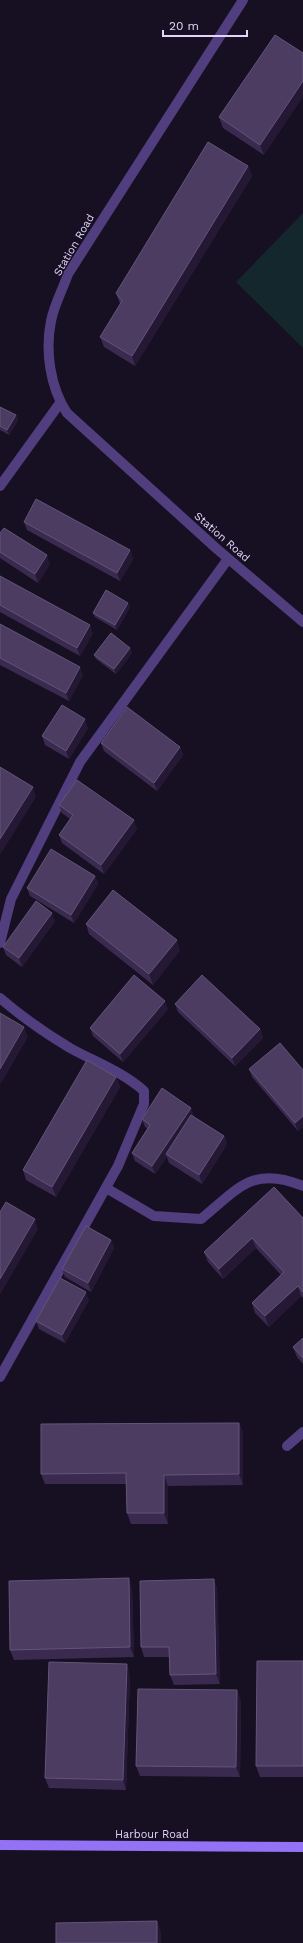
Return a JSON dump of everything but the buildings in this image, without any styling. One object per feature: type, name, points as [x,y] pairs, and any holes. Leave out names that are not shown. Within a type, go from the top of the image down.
[{"type":"street","name":"Station Road","points":[[242,0],[68,274],[51,320],[48,363],[60,403],[67,413],[228,559],[303,622]]},
{"type":"street","points":[[0,486],[60,403]]},
{"type":"street","points":[[0,943],[11,899],[80,762],[228,559]]},
{"type":"street","points":[[0,998],[22,1018],[70,1048],[134,1081],[144,1091],[144,1104],[118,1166],[0,1377]]},
{"type":"street","points":[[106,1188],[154,1216],[202,1219],[247,1182],[266,1177],[290,1180],[303,1186]]},
{"type":"street","points":[[287,1446],[303,1432]]},
{"type":"street","name":"Harbour Road","points":[[0,1845],[303,1847]]},
{"type":"green space","points":[[303,213],[303,348],[236,282]]}]
